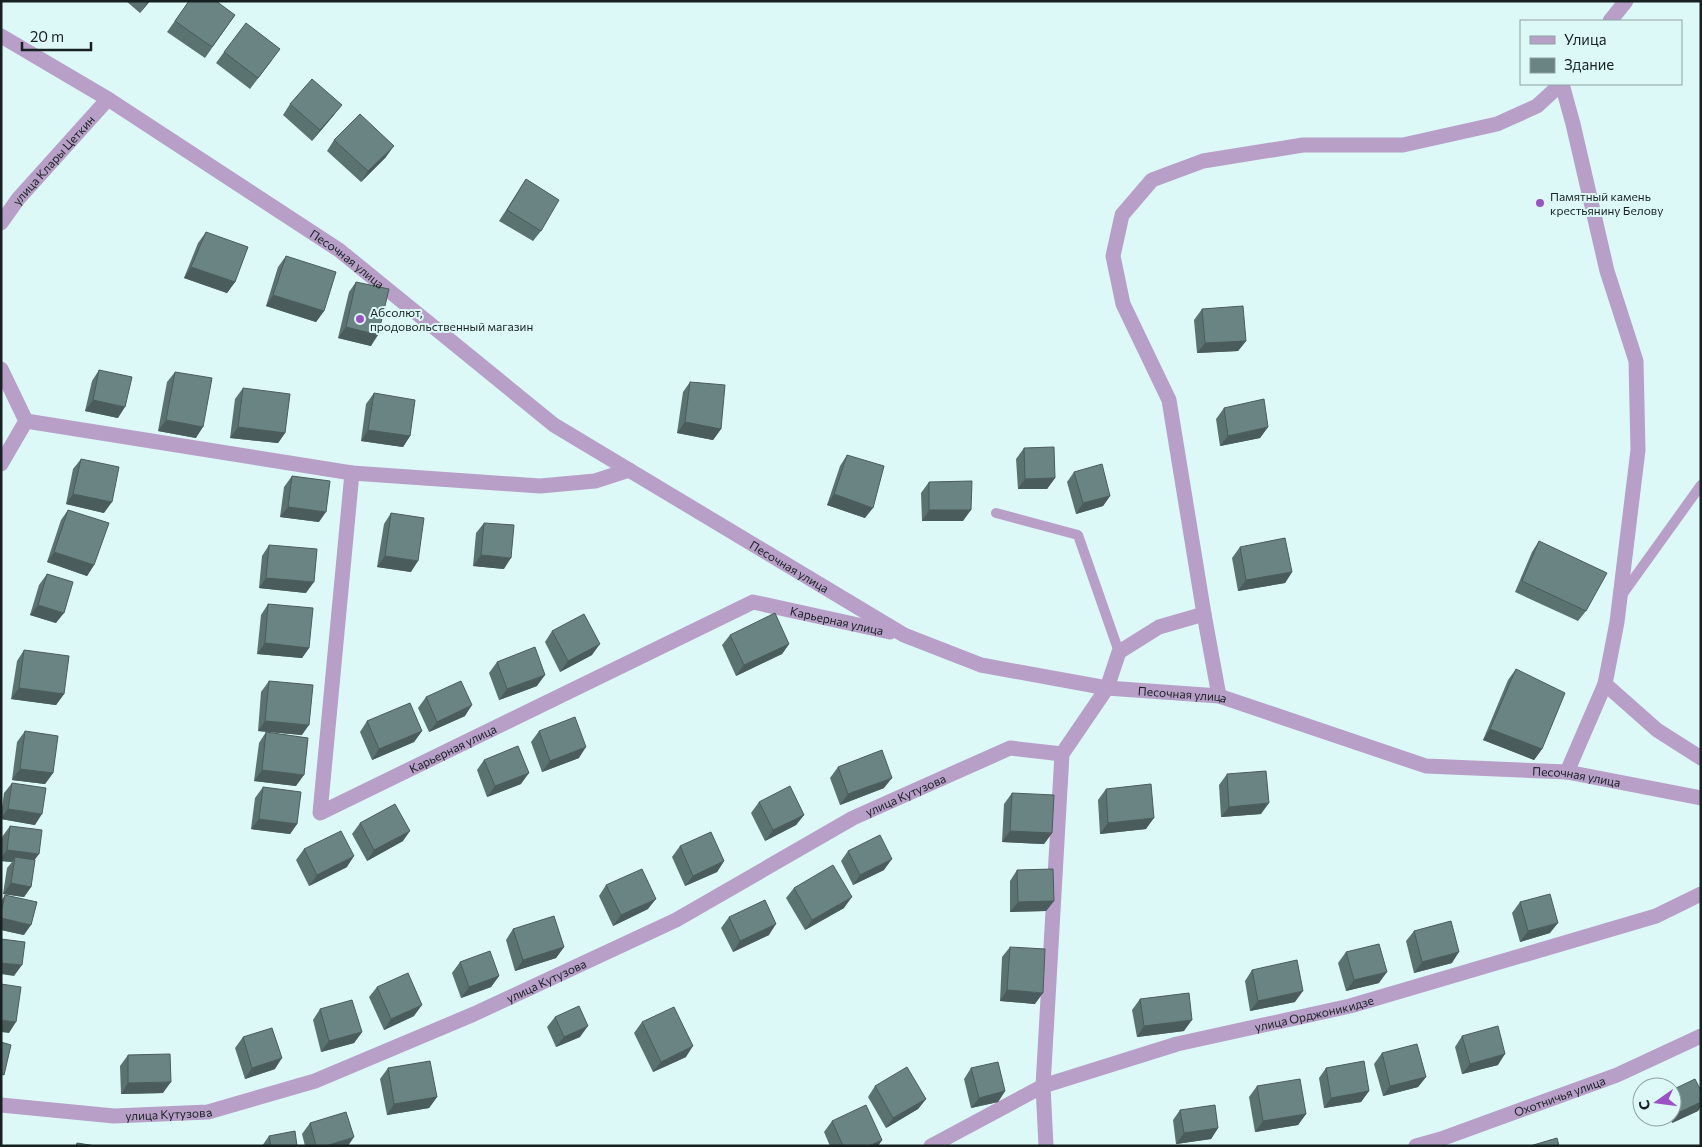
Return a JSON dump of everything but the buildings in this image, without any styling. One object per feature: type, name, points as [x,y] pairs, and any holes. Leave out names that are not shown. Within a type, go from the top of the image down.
[{"type":"street","points":[[1611,20],[1626,1]]},
{"type":"street","name":"Песочная улица","points":[[1,36],[108,99],[339,250],[554,425],[904,635],[980,665],[1108,688],[1219,696],[1426,766],[1567,772],[1701,798]]},
{"type":"street","points":[[1219,696],[1169,400],[1123,304],[1113,256],[1122,215],[1152,180],[1204,161],[1303,145],[1403,145],[1496,124],[1536,106],[1560,85]]},
{"type":"street","points":[[1561,85],[1573,124],[1607,271],[1636,361],[1638,450],[1621,595],[1605,684],[1567,772]]},
{"type":"street","name":"улица Клары Цеткин","points":[[1,223],[18,199],[108,99]]},
{"type":"street","points":[[1,369],[26,421]]},
{"type":"street","points":[[26,421],[352,472],[540,486],[595,481],[629,470]]},
{"type":"street","points":[[1,464],[26,421]]},
{"type":"street","name":"Карьерная улица","points":[[352,472],[320,813],[753,602],[904,635]]},
{"type":"street","points":[[1046,1146],[1043,1086],[1062,754],[1108,688],[1119,652],[1159,627],[1204,614]]},
{"type":"street","points":[[1605,684],[1657,730],[1701,758]]},
{"type":"street","name":"улица Кутузова","points":[[1,1104],[114,1116],[208,1112],[316,1081],[474,1014],[676,920],[853,818],[1010,748],[1062,754]]},
{"type":"street","name":"улица Орджоникидзе","points":[[932,1146],[1043,1086],[1177,1044],[1350,1006],[1656,916],[1701,894]]},
{"type":"street","name":"Охотничья улица","points":[[1416,1146],[1617,1075],[1701,1036]]},
{"type":"lane","points":[[1621,595],[1701,485]]},
{"type":"lane","points":[[996,513],[1078,534],[1119,652]]},
{"type":"place","name":"Памятный камень крестьянину Белову","points":[[1540,203]]},
{"type":"place","name":"Абсолют, продовольственный магазин","points":[[360,319]]}]
